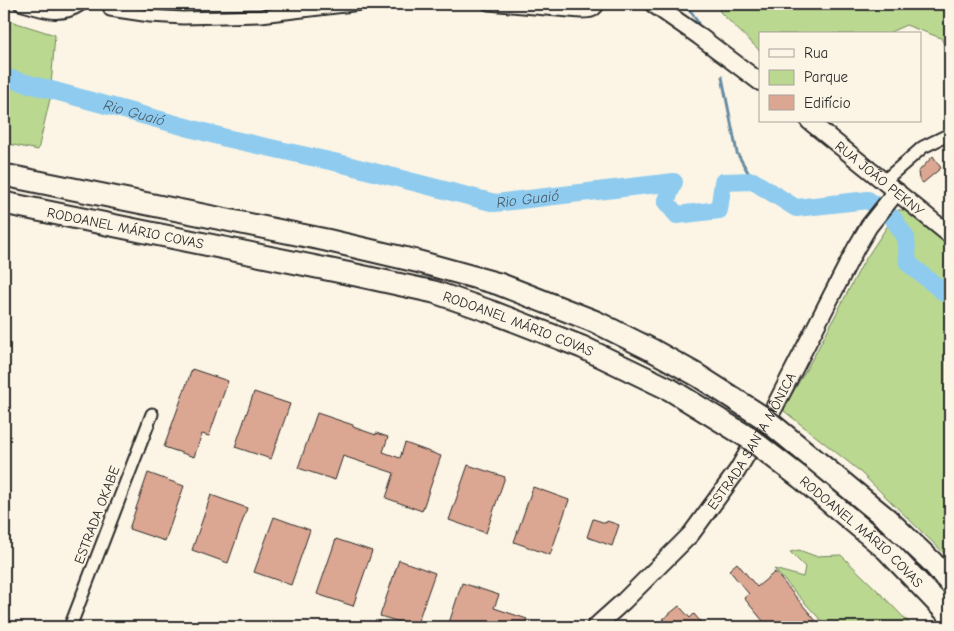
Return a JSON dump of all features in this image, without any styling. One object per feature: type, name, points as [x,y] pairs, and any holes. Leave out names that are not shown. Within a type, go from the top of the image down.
[{"type":"highway","name":"RODOANEL MÁRIO COVAS","points":[[4,175],[416,260],[499,284],[596,322],[697,375],[764,418],[887,519],[932,562],[950,583]]},
{"type":"highway","name":"RODOANEL MÁRIO COVAS","points":[[4,203],[434,292],[582,346],[671,390],[749,438],[801,478],[886,550],[950,616]]},
{"type":"main road","points":[[653,4],[759,81]]},
{"type":"main road","name":"RUA JOÃO PEKNY","points":[[810,122],[884,181],[893,196],[950,235]]},
{"type":"main road","name":"ESTRADA SANTA MÔNICA","points":[[594,627],[624,601],[691,534],[737,471],[774,408],[856,248],[869,226],[893,196]]},
{"type":"street","points":[[20,4],[47,12],[59,13],[69,11],[82,4]]},
{"type":"street","points":[[110,10],[150,16],[183,18],[261,16],[361,4]]},
{"type":"street","points":[[488,4],[581,12],[592,12],[599,4]]},
{"type":"street","points":[[884,181],[923,147],[950,134]]},
{"type":"street","name":"ESTRADA OKABE","points":[[70,627],[152,414]]},
{"type":"green space","points":[[718,4],[950,4],[950,57],[941,38],[906,25],[890,32],[759,32],[759,50],[720,12]]},
{"type":"green space","points":[[4,19],[55,35],[50,99],[38,150],[4,143]]},
{"type":"green space","points":[[898,210],[908,210],[950,246],[950,559],[857,469],[784,411],[863,263]]},
{"type":"green space","points":[[799,550],[815,556],[841,555],[913,627],[827,627],[774,569],[803,577],[805,567],[790,552]]},
{"type":"building","points":[[933,156],[941,168],[923,183],[919,179],[918,172]]},
{"type":"building","points":[[192,369],[228,381],[209,436],[202,434],[194,457],[164,447]]},
{"type":"building","points":[[254,392],[290,404],[271,459],[235,447]]},
{"type":"building","points":[[317,413],[376,435],[376,433],[388,437],[383,452],[400,458],[405,443],[441,456],[422,511],[386,498],[394,473],[343,456],[335,480],[298,468]]},
{"type":"building","points":[[468,465],[505,477],[486,533],[449,520]]},
{"type":"building","points":[[148,473],[184,486],[165,541],[129,529]]},
{"type":"building","points":[[533,487],[569,500],[550,555],[514,542]]},
{"type":"building","points":[[211,495],[247,508],[228,563],[192,550]]},
{"type":"building","points":[[274,517],[310,530],[291,585],[254,572]]},
{"type":"building","points":[[593,519],[619,525],[612,546],[587,537]]},
{"type":"building","points":[[336,539],[372,551],[353,606],[317,594]]},
{"type":"building","points":[[399,560],[435,573],[416,627],[380,616]]},
{"type":"building","points":[[737,563],[757,587],[775,572],[821,627],[768,627],[744,598],[749,594],[729,570]]},
{"type":"building","points":[[462,583],[499,595],[494,608],[527,619],[524,627],[496,627],[488,625],[488,627],[454,627],[455,625],[449,623]]},
{"type":"building","points":[[679,606],[690,618],[694,614],[705,627],[670,627],[663,619]]},
{"type":"waterway","points":[[682,4],[692,13],[698,23]]},
{"type":"waterway","name":"Rio Guaió","points":[[4,77],[226,138],[343,164],[495,203],[674,182],[666,202],[677,215],[719,210],[723,182],[753,181],[796,208],[868,200],[893,218],[906,238],[908,263],[946,294],[950,295]]},
{"type":"waterway","points":[[722,77],[737,153],[753,181]]}]
